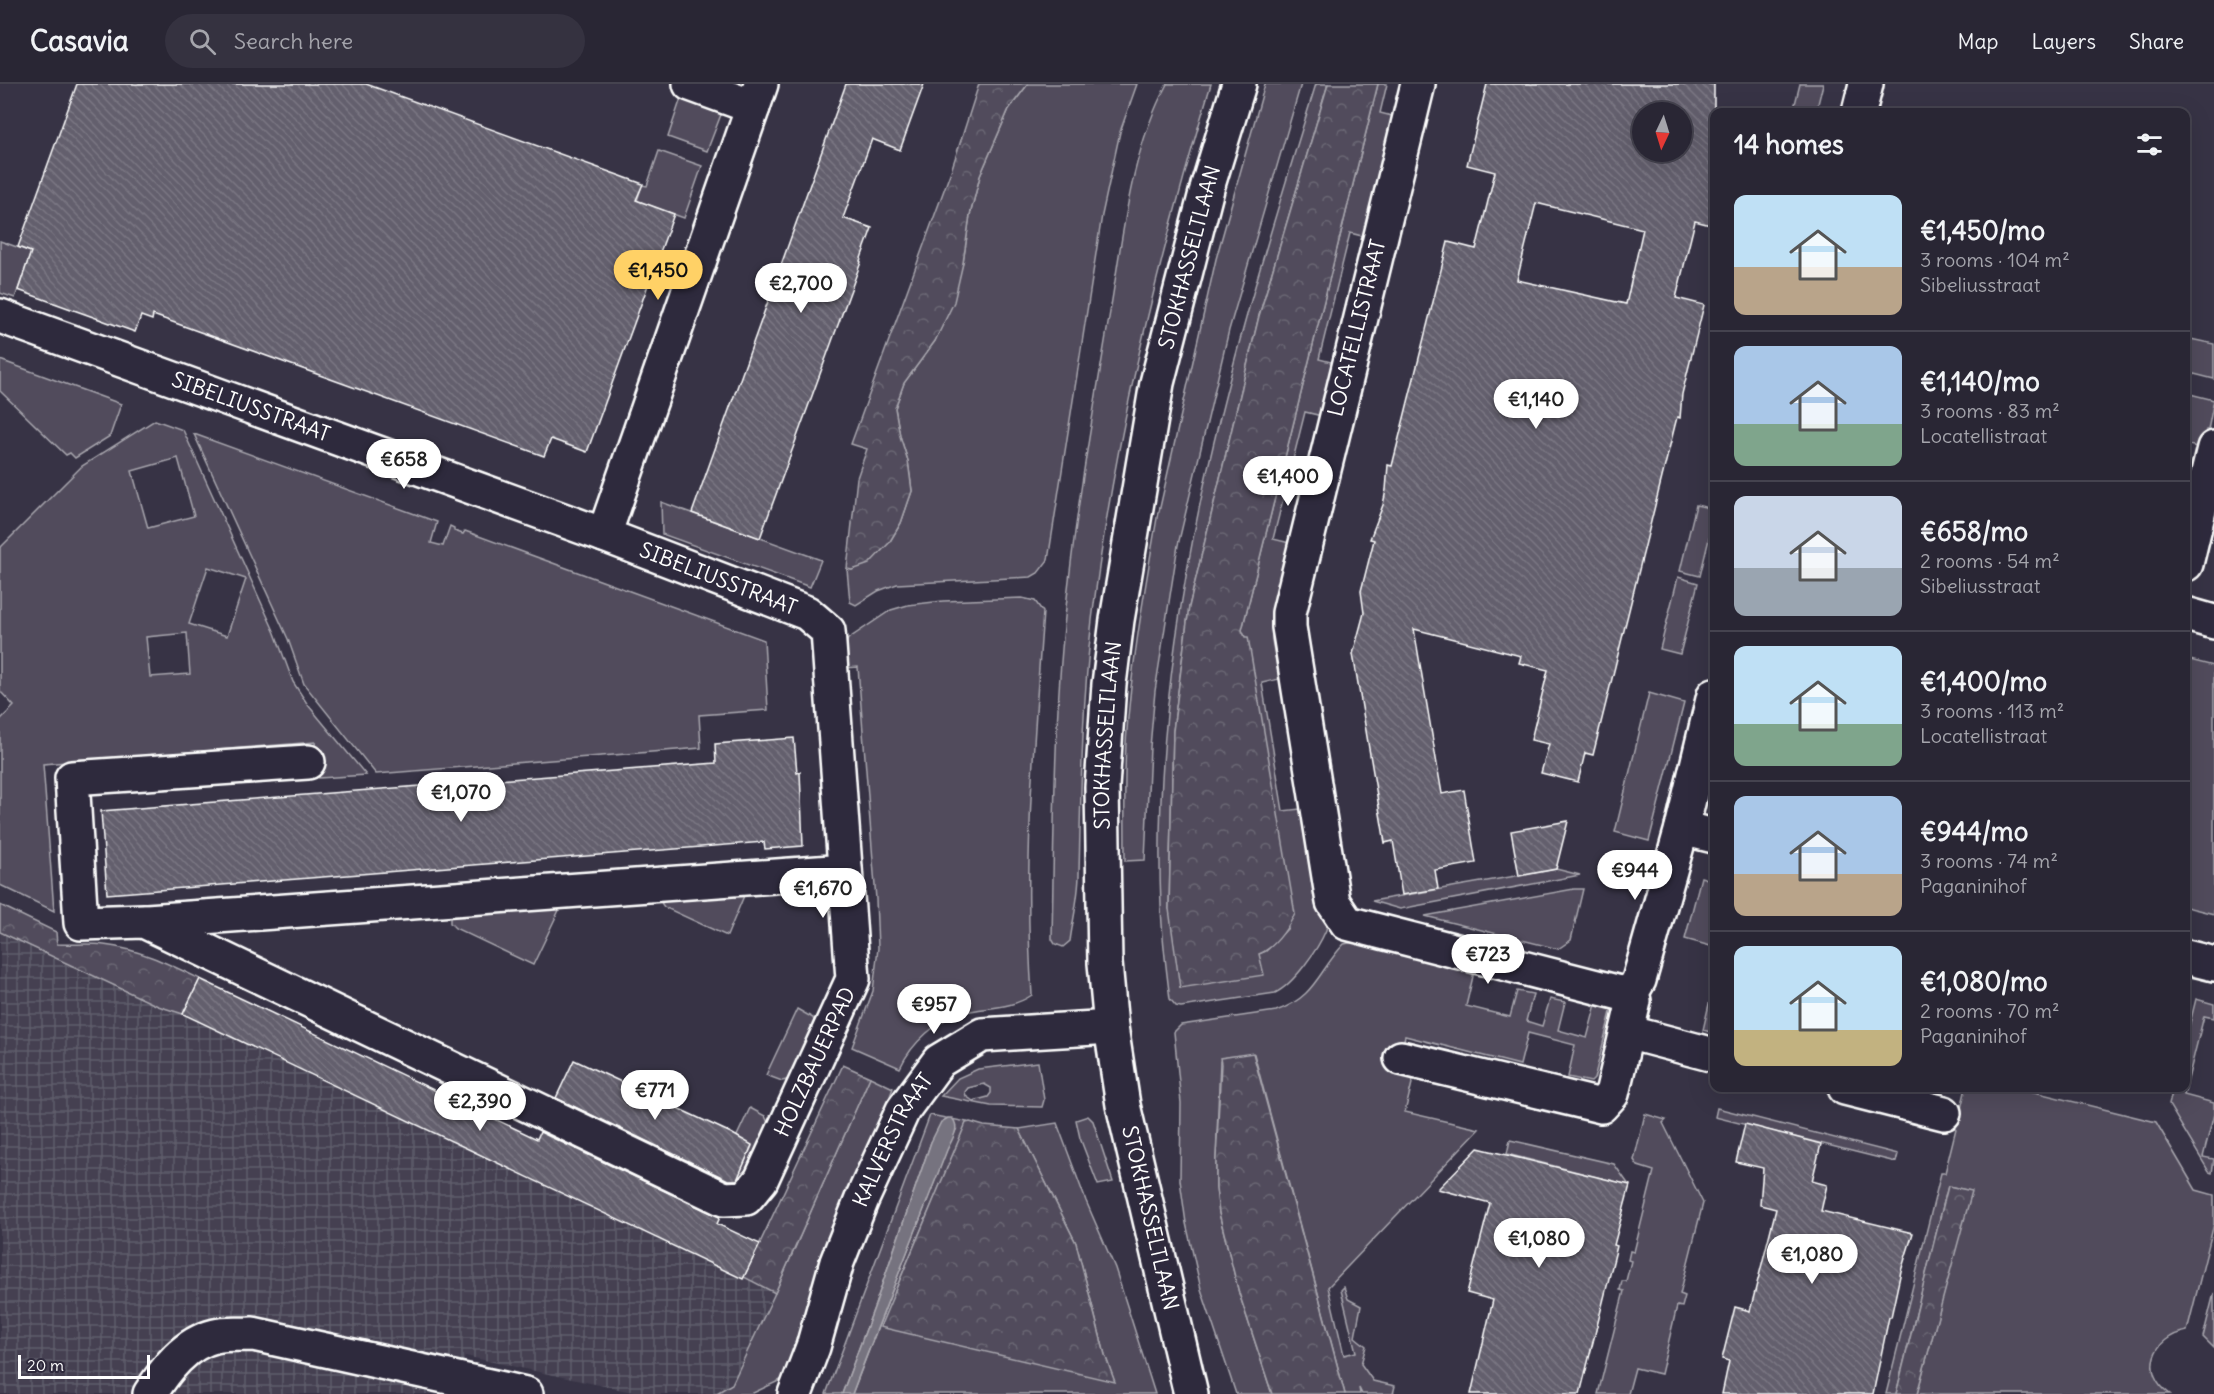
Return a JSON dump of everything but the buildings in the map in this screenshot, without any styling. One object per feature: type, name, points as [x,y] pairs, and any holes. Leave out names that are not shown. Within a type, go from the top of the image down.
[{"type":"street","points":[[604,535],[757,96],[690,84]]},
{"type":"street","name":"STOKHASSELTLAAN","points":[[1191,1394],[1124,1105],[1112,1027],[1105,963],[1102,787],[1109,684],[1117,620],[1156,383],[1208,185],[1239,84]]},
{"type":"street","name":"LOCATELLISTRAAT","points":[[1418,84],[1289,613],[1289,627],[1333,902],[1347,923],[1620,993],[1632,992]]},
{"type":"street","points":[[1860,108],[1866,84]]},
{"type":"street","name":"SIBELIUSSTRAAT","points":[[0,316],[604,535],[807,612],[828,631]]},
{"type":"street","points":[[2190,547],[2214,448]]},
{"type":"street","points":[[2190,615],[2214,622]]},
{"type":"street","name":"HOLZBAUERPAD","points":[[144,921],[723,1199],[746,1198],[760,1180],[853,979],[828,631]]},
{"type":"street","points":[[1401,1058],[1601,1106],[1612,1094],[1634,1001],[1632,992],[1639,980],[1682,828],[1710,712]]},
{"type":"street","points":[[308,762],[72,778],[81,923],[144,921],[845,871]]},
{"type":"street","points":[[1682,828],[1710,835]]},
{"type":"street","points":[[2190,958],[2214,964]]},
{"type":"street","name":"KALVERSTRAAT","points":[[795,1394],[813,1347],[837,1262],[862,1199],[903,1110],[939,1061],[982,1035],[1112,1027]]},
{"type":"street","points":[[1627,1032],[1710,1053]]},
{"type":"street","points":[[1861,1092],[1944,1113]]},
{"type":"street","points":[[150,1394],[166,1369],[191,1346],[216,1336],[253,1334],[526,1394]]},
{"type":"shaded area","points":[[0,932],[158,1006],[183,1014],[775,1293],[732,1384],[715,1394],[641,1394],[465,1356],[456,1394],[0,1394]]},
{"type":"shaded area","points":[[952,1118],[955,1122],[955,1134],[852,1394],[842,1394],[931,1142],[941,1122]]},
{"type":"green space","points":[[979,84],[1028,84],[1009,109],[980,176],[970,215],[954,302],[935,341],[904,383],[895,408],[900,436],[908,461],[912,491],[901,523],[889,543],[869,564],[852,570],[847,569],[857,478],[867,449],[851,444],[952,168]]},
{"type":"green space","points":[[1028,84],[1137,84],[1120,132],[1102,215],[1048,560],[1038,573],[1031,577],[897,584],[878,591],[856,605],[850,602],[847,569],[852,570],[889,543],[901,523],[912,491],[908,461],[900,436],[895,408],[904,383],[935,341],[963,263],[970,215],[980,176],[1009,109]]},
{"type":"green space","points":[[1167,84],[1211,84],[1156,283],[1112,484],[1092,620],[1086,683],[1078,891],[1070,941],[1063,947],[1055,944],[1052,939],[1053,859],[1061,657],[1069,579],[1085,464],[1124,225],[1144,138]]},
{"type":"green space","points":[[1265,84],[1301,84],[1229,330],[1178,545],[1155,691],[1145,860],[1125,861],[1125,772],[1128,714],[1139,627],[1158,512],[1216,259]]},
{"type":"green space","points":[[1316,84],[1328,84],[1259,316],[1189,607],[1173,731],[1169,909],[1259,954],[1266,951],[1288,928],[1245,637],[1242,630],[1378,84],[1387,84],[1380,113],[1396,117],[1366,237],[1350,233],[1319,359],[1335,363],[1322,416],[1305,412],[1273,539],[1290,543],[1272,619],[1272,640],[1279,679],[1262,683],[1283,811],[1300,809],[1315,899],[1327,925],[1322,938],[1305,965],[1290,982],[1275,993],[1181,1007],[1176,1006],[1170,999],[1163,941],[1161,801],[1169,697],[1183,592],[1203,489],[1228,386]]},
{"type":"green space","points":[[1328,84],[1378,84],[1242,630],[1245,637],[1248,637],[1295,914],[1275,943],[1259,954],[1264,975],[1180,988],[1169,909],[1173,731],[1189,607],[1259,316]]},
{"type":"green space","points":[[1800,84],[1823,84],[1817,108],[1794,108]]},
{"type":"green space","points":[[681,98],[722,112],[707,151],[668,137]]},
{"type":"green space","points":[[659,151],[702,166],[684,218],[637,201],[642,185],[647,186]]},
{"type":"green space","points":[[0,241],[31,252],[15,298],[0,293]]},
{"type":"green space","points":[[2190,339],[2214,344],[2214,379],[2190,373]]},
{"type":"green space","points":[[0,360],[121,404],[110,436],[75,458],[70,453],[66,455],[0,391]]},
{"type":"green space","points":[[2190,394],[2214,400],[2203,449],[2190,445]]},
{"type":"green space","points":[[155,420],[183,430],[275,633],[293,682],[308,705],[366,775],[319,778],[315,742],[43,764],[54,911],[0,885],[0,720],[14,706],[0,691],[0,548],[82,466]],"holes":[[[178,458],[194,516],[148,528],[132,471]],[[208,567],[246,579],[227,636],[189,624]],[[187,633],[190,674],[150,677],[146,637]]]},
{"type":"green space","points":[[194,434],[437,522],[431,543],[443,546],[450,526],[454,528],[454,531],[463,534],[465,531],[764,640],[768,710],[699,715],[701,748],[376,774],[304,684],[288,639]]},
{"type":"green space","points":[[661,502],[821,560],[810,587],[662,534]]},
{"type":"green space","points":[[1696,505],[1710,508],[1710,535],[1700,576],[1680,571]]},
{"type":"green space","points":[[1678,577],[1698,583],[1680,654],[1660,649]]},
{"type":"green space","points":[[1022,598],[1035,601],[1043,612],[1029,851],[1032,995],[1016,1003],[965,1012],[945,1020],[918,1041],[900,1068],[852,1047],[873,991],[878,948],[858,667],[845,668],[844,649],[848,639],[891,610],[908,605],[943,601]]},
{"type":"green space","points":[[2190,660],[2214,666],[2214,914],[2190,908]]},
{"type":"green space","points":[[1649,693],[1684,703],[1649,841],[1615,832]]},
{"type":"green space","points":[[1556,869],[1580,875],[1400,909],[1372,901]]},
{"type":"green space","points":[[1701,877],[1710,880],[1710,946],[1685,939]]},
{"type":"green space","points":[[1583,889],[1571,940],[1558,949],[1425,916]]},
{"type":"green space","points":[[746,891],[727,936],[664,907],[660,901]]},
{"type":"green space","points":[[0,905],[56,932],[57,944],[98,944],[117,947],[142,954],[200,979],[183,1014],[158,1006],[0,932]]},
{"type":"green space","points":[[561,906],[533,965],[455,928],[450,923],[450,918],[456,914]]},
{"type":"green space","points":[[1354,942],[1474,972],[1466,1006],[1510,1017],[1517,991],[1533,994],[1526,1021],[1542,1026],[1550,999],[1565,1002],[1558,1030],[1587,1038],[1596,1004],[1612,1008],[1594,1079],[1591,1082],[1568,1077],[1575,1045],[1528,1033],[1520,1065],[1405,1036],[1395,1074],[1413,1079],[1405,1112],[1479,1129],[1328,1287],[1344,1355],[1356,1352],[1341,1290],[1344,1287],[1348,1299],[1361,1306],[1355,1337],[1366,1346],[1361,1364],[1373,1381],[1395,1386],[1393,1394],[1362,1394],[1359,1388],[1360,1394],[1345,1394],[1254,1054],[1220,1061],[1216,1159],[1219,1213],[1239,1293],[1272,1394],[1236,1394],[1201,1289],[1186,1223],[1180,1180],[1181,1103],[1174,1032],[1181,1025],[1276,1011],[1289,1005],[1308,991],[1344,944]]},
{"type":"green space","points":[[2196,999],[2214,1004],[2214,1018],[2204,1016],[2190,1071],[2190,1023]]},
{"type":"green space","points":[[1709,1004],[1710,1004],[1710,1032],[1703,1030]]},
{"type":"green space","points":[[797,1009],[813,1018],[816,1027],[791,1079],[782,1081],[766,1075]]},
{"type":"green space","points":[[1253,1053],[1345,1394],[1272,1394],[1239,1293],[1219,1213],[1216,1188],[1220,1058]]},
{"type":"green space","points":[[1038,1062],[1044,1100],[1042,1107],[991,1106],[941,1096],[958,1078],[978,1069]],"holes":[[[984,1084],[991,1088],[988,1097],[973,1101],[966,1096],[965,1092],[968,1088]]]},
{"type":"green space","points":[[843,1065],[870,1077],[775,1293],[744,1277]]},
{"type":"green space","points":[[870,1077],[893,1088],[785,1378],[751,1394],[715,1394],[732,1384],[775,1293]]},
{"type":"green space","points":[[1965,1092],[2034,1092],[2156,1122],[2196,1190],[2214,1195],[2214,1224],[2187,1331],[2166,1340],[2154,1356],[2155,1376],[2160,1385],[2170,1394],[1917,1394],[1971,1191],[1948,1186],[1896,1394],[1886,1394],[1941,1173],[1945,1173]]},
{"type":"green space","points":[[2172,1092],[2185,1092],[2184,1095],[2214,1103],[2214,1114],[2203,1157],[2214,1159],[2212,1173],[2209,1172],[2169,1105]]},
{"type":"green space","points":[[750,1108],[765,1116],[769,1125],[743,1184],[736,1181],[752,1146],[736,1138]]},
{"type":"green space","points":[[1717,1108],[1898,1154],[1896,1162],[1715,1117]]},
{"type":"green space","points":[[1645,1114],[1666,1120],[1663,1123],[1703,1203],[1680,1294],[1685,1296],[1682,1307],[1677,1306],[1661,1374],[1635,1368],[1628,1394],[1598,1394],[1624,1291],[1620,1290],[1622,1281],[1626,1281],[1631,1261],[1628,1260],[1630,1251],[1634,1252],[1654,1171],[1638,1166],[1634,1160]]},
{"type":"green space","points":[[930,1115],[967,1122],[895,1291],[1114,1381],[1076,1243],[1019,1129],[1057,1123],[1086,1201],[1115,1268],[1155,1394],[852,1394],[956,1130],[931,1142],[842,1394],[826,1394]]},
{"type":"green space","points":[[1088,1116],[1093,1121],[1113,1182],[1098,1185],[1080,1138],[1076,1120]]},
{"type":"green space","points":[[966,1123],[984,1126],[1019,1129],[1076,1243],[1105,1355],[1115,1382],[880,1327]]},
{"type":"green space","points":[[1510,1140],[1614,1164],[1629,1185],[1507,1154]]},
{"type":"green space","points":[[1948,1186],[1972,1191],[1917,1394],[1896,1394]]},
{"type":"green space","points":[[2214,1293],[2214,1348],[2203,1337]]}]
